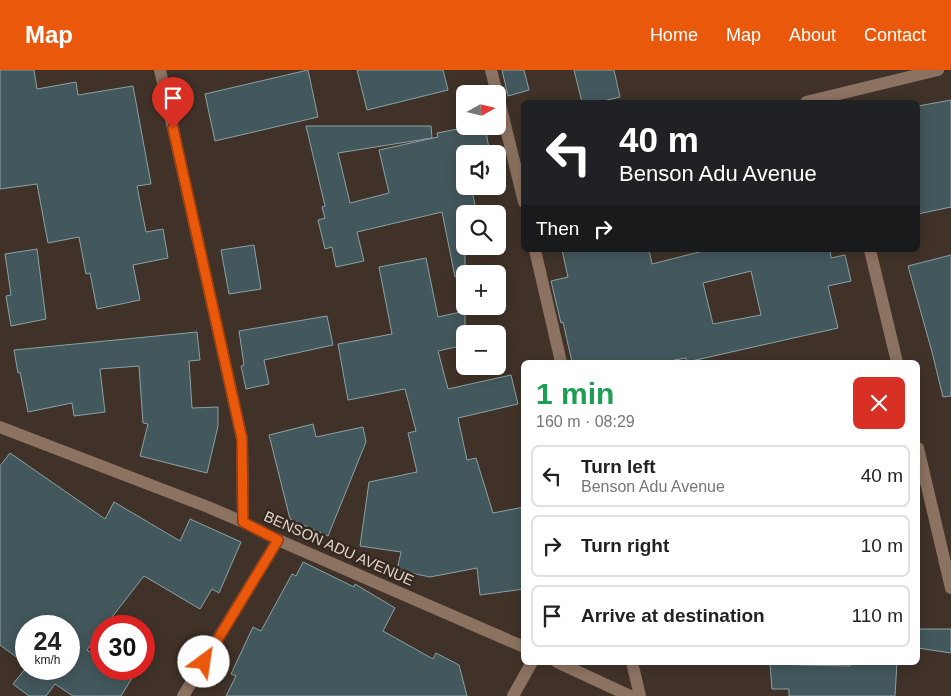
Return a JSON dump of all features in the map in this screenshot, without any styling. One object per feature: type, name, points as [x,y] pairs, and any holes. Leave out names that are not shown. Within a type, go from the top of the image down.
[{"type":"street","points":[[160,70],[242,439],[243,522]]},
{"type":"street","points":[[491,70],[495,85]]},
{"type":"street","points":[[834,99],[938,70]]},
{"type":"street","points":[[506,125],[521,174]]},
{"type":"street","points":[[535,252],[561,360]]},
{"type":"street","points":[[870,252],[897,360]]},
{"type":"street","name":"BENSON ADU AVENUE","points":[[0,427],[243,522],[278,540],[521,647]]},
{"type":"street","points":[[920,456],[951,588]]},
{"type":"street","points":[[183,696],[278,540]]},
{"type":"street","points":[[513,696],[530,665]]},
{"type":"street","points":[[563,665],[630,696]]},
{"type":"street","points":[[633,665],[640,696]]},
{"type":"building","points":[[0,70],[34,70],[37,89],[76,82],[78,95],[133,86],[151,184],[137,186],[146,232],[163,229],[168,258],[133,265],[140,300],[97,309],[90,273],[86,274],[79,237],[48,243],[37,184],[0,189]]},
{"type":"building","points":[[308,70],[318,117],[215,141],[205,94]]},
{"type":"building","points":[[357,70],[443,70],[448,90],[367,110]]},
{"type":"building","points":[[502,70],[524,70],[529,90],[508,96]]},
{"type":"building","points":[[574,70],[614,70],[620,97],[607,100],[582,100]]},
{"type":"building","points":[[951,100],[951,207],[920,214],[920,106]]},
{"type":"building","points":[[306,126],[431,126],[432,138],[338,153],[350,203],[389,193],[379,150],[438,137],[437,133],[456,129],[456,135],[487,135],[488,145],[456,145],[456,195],[473,195],[475,205],[456,205],[456,255],[465,255],[465,265],[456,265],[456,277],[442,212],[357,232],[364,261],[336,267],[332,247],[325,249],[318,220],[325,218],[322,207],[325,206]]},
{"type":"building","points":[[254,245],[261,289],[229,294],[221,250]]},
{"type":"building","points":[[37,249],[46,319],[11,326],[6,296],[11,295],[5,254]]},
{"type":"building","points":[[562,252],[649,252],[652,264],[699,252],[830,252],[831,258],[845,255],[851,281],[828,286],[838,328],[696,360],[686,360],[686,358],[675,360],[572,360],[551,281],[568,277]],"holes":[[[751,271],[761,315],[713,324],[703,283]]]},
{"type":"building","points":[[951,255],[951,396],[943,397],[908,266]]},
{"type":"building","points":[[426,258],[438,317],[456,313],[456,315],[465,315],[465,325],[456,325],[456,347],[438,351],[448,389],[511,375],[518,404],[458,418],[467,460],[476,458],[493,513],[521,508],[521,589],[480,595],[477,568],[430,577],[397,570],[401,552],[360,546],[369,482],[417,472],[408,433],[416,431],[405,389],[348,400],[338,344],[392,334],[379,267]]},
{"type":"building","points":[[327,316],[333,345],[264,360],[269,384],[246,389],[241,366],[244,365],[239,331]]},
{"type":"building","points":[[197,332],[200,360],[189,361],[192,408],[218,407],[218,426],[207,473],[140,456],[148,424],[143,423],[139,366],[100,369],[105,412],[74,416],[72,403],[28,412],[14,350]]},
{"type":"building","points":[[313,424],[316,437],[363,427],[366,442],[328,536],[290,519],[269,435]]},
{"type":"building","points":[[10,453],[105,519],[114,502],[180,541],[190,519],[241,542],[219,593],[212,589],[200,609],[144,576],[114,615],[90,615],[90,646],[87,650],[90,652],[90,680],[131,680],[121,696],[73,696],[55,684],[46,696],[29,696],[13,684],[16,680],[80,680],[80,615],[15,615],[15,656],[0,645],[0,466]]},
{"type":"building","points":[[303,562],[354,587],[355,584],[395,608],[383,631],[433,659],[436,653],[459,665],[467,696],[226,696],[236,676],[231,674],[253,627],[261,631],[292,574],[296,576]]},
{"type":"building","points":[[920,629],[951,629],[951,653],[920,648]]},
{"type":"building","points":[[770,665],[897,665],[895,696],[789,696],[789,689],[772,689]]},
{"type":"route","points":[[173,128],[242,439],[244,467],[243,522],[278,540],[204,662]]}]
